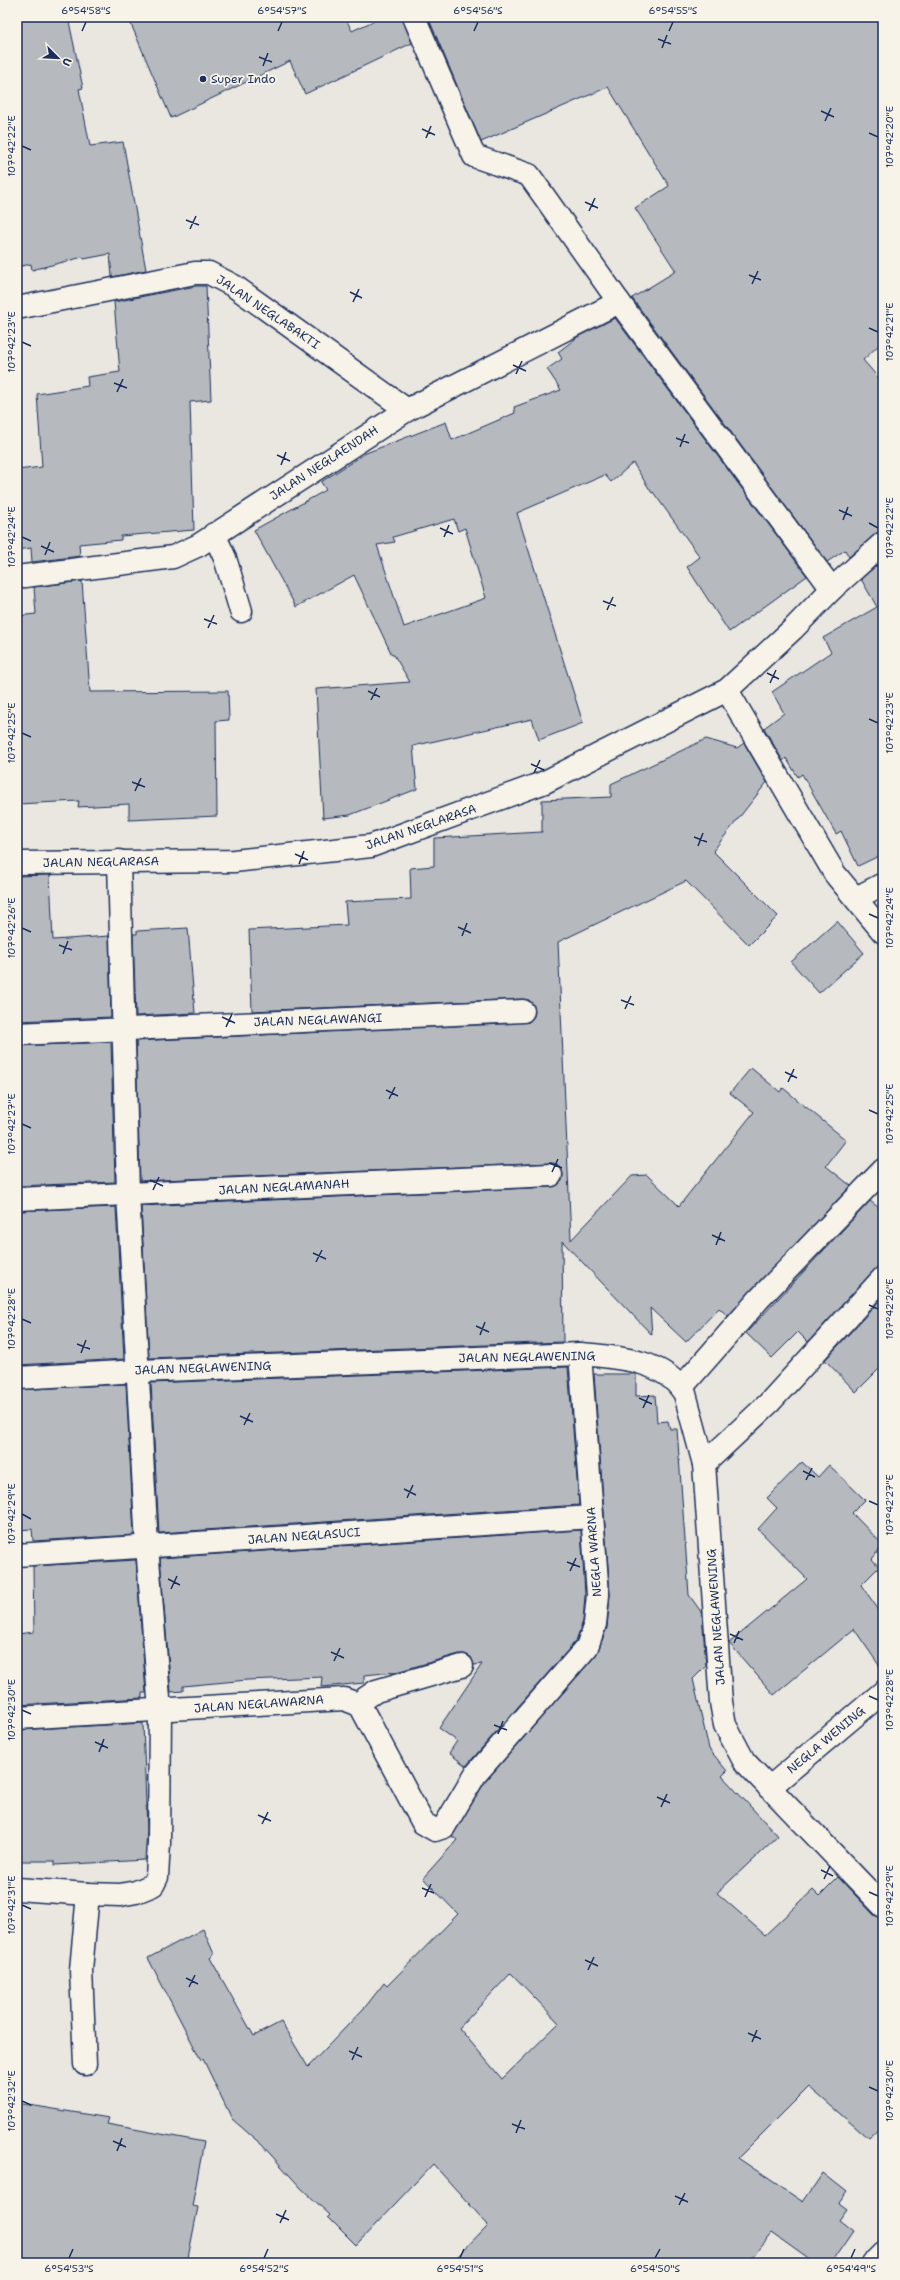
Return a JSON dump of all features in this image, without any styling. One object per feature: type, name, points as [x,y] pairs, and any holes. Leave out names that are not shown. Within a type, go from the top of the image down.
[{"type":"street","points":[[414,17],[474,156],[530,175],[619,302],[832,589]]},
{"type":"street","name":"JALAN NEGLABAKTI","points":[[17,308],[158,279],[195,273],[209,273],[234,286],[407,410]]},
{"type":"street","name":"JALAN NEGLAENDAH","points":[[17,577],[173,558],[199,545],[407,410],[619,302]]},
{"type":"street","points":[[214,534],[225,558],[241,611]]},
{"type":"street","name":"JALAN NEGLARASA","points":[[17,863],[234,861],[371,846],[545,782],[727,690],[794,629],[832,589],[883,543]]},
{"type":"street","points":[[727,690],[835,874],[883,932]]},
{"type":"street","points":[[17,1889],[88,1894],[136,1892],[156,1882],[159,1843],[160,1711],[147,1546],[139,1370],[128,1193],[125,1028],[119,861]]},
{"type":"street","points":[[856,898],[883,884]]},
{"type":"street","name":"JALAN NEGLAWANGI","points":[[17,1034],[523,1011]]},
{"type":"street","points":[[681,1388],[759,1299],[883,1170]]},
{"type":"street","name":"JALAN NEGLAMANAH","points":[[17,1199],[551,1175]]},
{"type":"street","points":[[704,1464],[769,1403],[883,1278]]},
{"type":"street","name":"JALAN NEGLAWENING","points":[[17,1378],[139,1370],[580,1354],[627,1358],[668,1376],[681,1388],[691,1411],[704,1464],[721,1702],[725,1725],[744,1761],[883,1906]]},
{"type":"street","name":"NEGLA WARNA","points":[[357,1704],[423,1823],[435,1830],[444,1827],[476,1775],[587,1647],[595,1624],[598,1595],[580,1354]]},
{"type":"street","name":"JALAN NEGLASUCI","points":[[17,1555],[592,1517]]},
{"type":"street","points":[[357,1704],[376,1691],[462,1666]]},
{"type":"street","name":"NEGLA WENING","points":[[769,1788],[883,1692]]},
{"type":"street","name":"JALAN NEGLAWARNA","points":[[17,1718],[160,1711],[344,1699],[357,1704]]},
{"type":"street","points":[[85,2064],[81,1970],[88,1894]]},
{"type":"street","points":[[873,2263],[883,2253]]},
{"type":"building","points":[[17,17],[68,17],[83,88],[79,89],[90,146],[123,142],[146,270],[112,277],[110,254],[84,259],[83,257],[32,270],[31,264],[17,267]]},
{"type":"building","name":"Super Indo","points":[[128,17],[345,17],[352,31],[382,17],[402,17],[412,43],[305,94],[290,61],[171,118]]},
{"type":"building","points":[[428,17],[883,17],[883,341],[863,360],[883,383],[883,531],[875,534],[849,557],[845,550],[827,562],[632,298],[676,271],[635,208],[669,186],[608,87],[481,142]]},
{"type":"building","points":[[196,286],[206,286],[211,400],[190,402],[194,530],[121,536],[121,540],[79,544],[80,556],[32,562],[31,548],[17,550],[17,470],[42,467],[37,394],[88,386],[87,377],[120,372],[114,302]]},
{"type":"building","points":[[615,318],[807,576],[729,632],[687,567],[700,557],[653,492],[652,493],[633,463],[611,482],[605,475],[517,513],[583,723],[539,740],[532,719],[413,746],[417,789],[350,815],[323,818],[316,689],[410,682],[394,655],[392,655],[354,575],[296,607],[254,530],[326,490],[321,482],[366,453],[446,422],[452,440],[515,413],[514,407],[561,390],[547,369],[562,359],[558,352],[579,336]],"holes":[[[454,519],[458,531],[465,528],[486,598],[404,627],[377,545],[395,542],[393,537]]]},
{"type":"building","points":[[883,560],[883,854],[858,866],[841,831],[836,834],[802,774],[798,777],[786,758],[783,761],[764,728],[784,713],[772,692],[831,652],[823,638],[877,607],[861,579]]},
{"type":"building","points":[[82,581],[90,692],[228,691],[229,720],[216,721],[217,816],[129,820],[129,804],[78,807],[79,801],[17,804],[17,616],[36,614],[34,587]]},
{"type":"building","points":[[706,739],[737,748],[744,743],[767,782],[713,851],[778,916],[749,945],[686,881],[558,942],[571,1240],[632,1176],[647,1175],[679,1206],[754,1112],[730,1093],[751,1068],[780,1092],[783,1088],[846,1140],[826,1166],[851,1186],[728,1316],[719,1308],[686,1342],[650,1308],[652,1335],[562,1241],[563,1342],[149,1358],[141,1206],[552,1187],[562,1181],[563,1174],[557,1164],[550,1163],[140,1181],[136,1041],[529,1022],[534,1016],[535,1010],[529,1000],[522,999],[252,1011],[249,930],[347,925],[345,902],[411,899],[410,868],[434,866],[434,838],[542,832],[542,800],[611,797],[611,784]]},
{"type":"building","points":[[50,875],[53,940],[109,936],[111,1017],[17,1021],[17,876]]},
{"type":"building","points":[[837,921],[864,953],[819,993],[791,962]]},
{"type":"building","points":[[188,928],[195,1013],[136,1016],[133,934],[137,934],[137,931]]},
{"type":"building","points":[[111,1042],[115,1182],[17,1186],[17,1046]]},
{"type":"building","points":[[870,1201],[883,1211],[883,1266],[874,1270],[808,1342],[798,1332],[772,1358],[746,1333]]},
{"type":"building","points":[[116,1207],[124,1359],[17,1365],[17,1211]]},
{"type":"building","points":[[883,1297],[883,1365],[856,1392],[825,1360]]},
{"type":"building","points":[[568,1367],[579,1505],[159,1533],[151,1383]]},
{"type":"building","points":[[594,1374],[636,1374],[636,1396],[655,1395],[657,1422],[668,1421],[670,1429],[677,1429],[689,1595],[702,1613],[706,1666],[693,1679],[709,1749],[727,1771],[722,1776],[778,1836],[717,1893],[765,1935],[813,1890],[819,1896],[838,1877],[874,1915],[883,1918],[883,2124],[868,2138],[809,2087],[738,2158],[803,2202],[823,2173],[847,2192],[839,2203],[847,2209],[839,2220],[853,2231],[831,2263],[814,2263],[772,2233],[747,2263],[451,2263],[488,2225],[433,2164],[356,2245],[328,2217],[330,2215],[301,2188],[262,2145],[232,2119],[203,2059],[201,2060],[148,1958],[203,1929],[214,1954],[210,1958],[254,2036],[281,2022],[308,2067],[366,2006],[384,1983],[387,1986],[458,1914],[423,1878],[457,1840],[452,1836],[485,1782],[596,1655],[607,1628],[610,1594]],"holes":[[[511,1973],[559,2023],[502,2079],[459,2028]]]},
{"type":"building","points":[[126,1384],[134,1535],[33,1541],[32,1529],[17,1530],[17,1390]]},
{"type":"building","points":[[802,1462],[818,1477],[829,1465],[865,1500],[852,1513],[883,1545],[872,1559],[879,1567],[861,1585],[883,1616],[883,1671],[854,1629],[774,1695],[729,1643],[807,1579],[758,1529],[777,1508],[767,1498]]},
{"type":"building","points":[[581,1530],[585,1595],[583,1621],[576,1641],[466,1766],[449,1753],[457,1741],[439,1728],[482,1664],[474,1665],[471,1657],[465,1654],[459,1654],[396,1672],[364,1675],[364,1683],[321,1687],[322,1677],[247,1680],[183,1686],[183,1691],[171,1692],[160,1558]]},
{"type":"building","points":[[136,1560],[146,1693],[142,1693],[142,1698],[17,1705],[17,1634],[34,1632],[33,1566]]},
{"type":"building","points":[[143,1723],[147,1830],[145,1860],[55,1865],[55,1861],[17,1861],[17,1730]]},
{"type":"building","points":[[17,2103],[109,2118],[107,2124],[204,2142],[192,2206],[198,2207],[187,2263],[17,2263]]},
{"type":"place","name":"Super Indo","points":[[203,79]]}]
